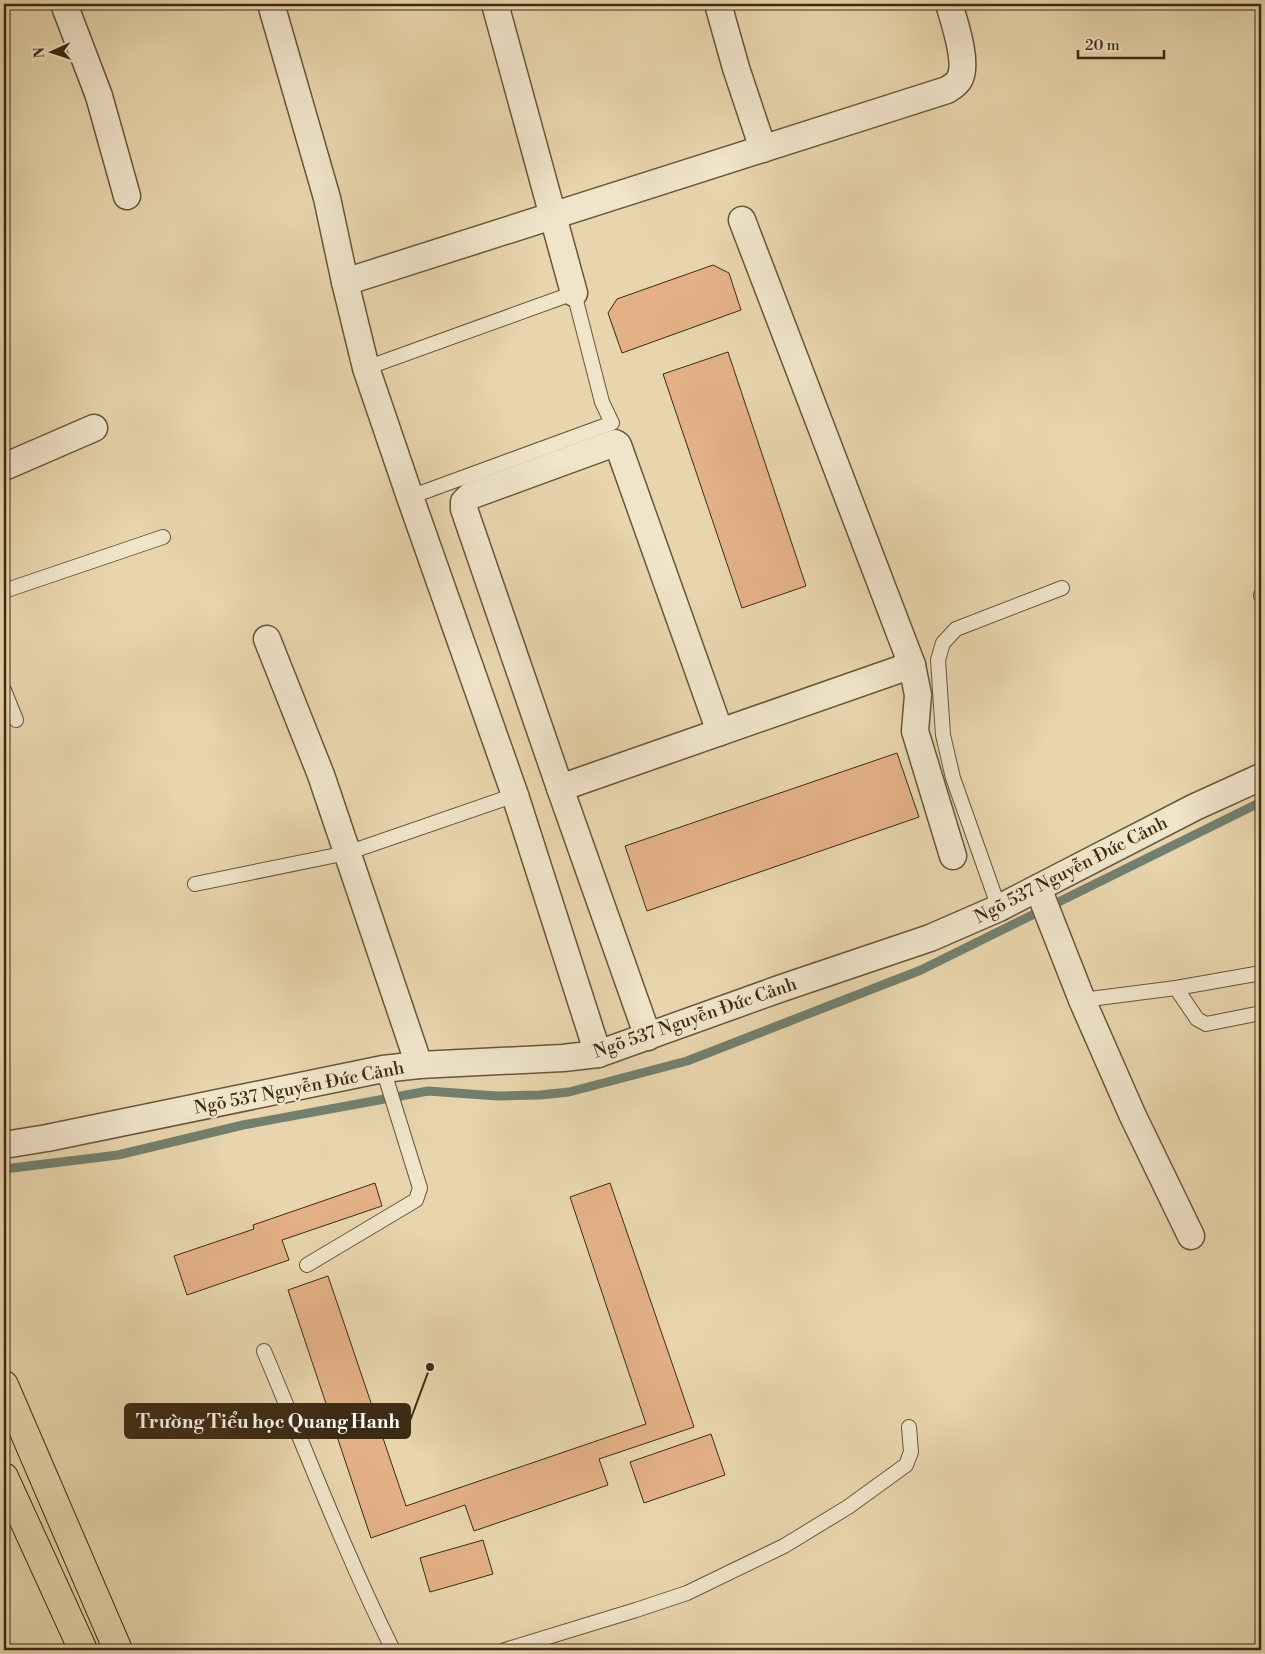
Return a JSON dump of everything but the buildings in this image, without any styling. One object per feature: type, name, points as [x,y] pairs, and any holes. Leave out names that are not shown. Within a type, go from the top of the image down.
[{"type":"highway","points":[[4,1385],[118,1650]]},
{"type":"highway","points":[[4,1478],[83,1650]]},
{"type":"street","points":[[64,4],[99,96],[127,196]]},
{"type":"street","points":[[271,4],[327,198],[344,282],[366,368],[515,795],[598,1054]]},
{"type":"street","points":[[495,4],[574,293]]},
{"type":"street","points":[[718,4],[736,68],[763,149]]},
{"type":"street","points":[[344,282],[947,90],[959,80],[962,67],[961,49],[949,4]]},
{"type":"street","points":[[742,220],[912,665],[918,695],[915,731],[952,856]]},
{"type":"street","points":[[4,467],[94,428]]},
{"type":"street","points":[[648,1037],[464,509],[464,502],[470,496],[615,443],[618,445],[720,732]]},
{"type":"street","points":[[267,639],[321,775],[419,1065]]},
{"type":"street","points":[[560,788],[912,665]]},
{"type":"street","name":"Ngõ 537 Nguyễn Đức Cảnh","points":[[4,1145],[386,1081],[419,1065],[563,1058],[598,1054],[782,988],[930,938],[999,908],[1043,901],[1195,807],[1261,777]]},
{"type":"street","points":[[1043,901],[1082,1000],[1132,1114],[1191,1236]]},
{"type":"lane","points":[[366,368],[574,293],[602,402],[612,423],[410,497]]},
{"type":"lane","points":[[4,590],[163,537]]},
{"type":"lane","points":[[999,908],[953,778],[943,735],[938,660],[943,643],[956,629],[1062,588]]},
{"type":"lane","points":[[4,690],[16,720]]},
{"type":"lane","points":[[195,884],[347,853],[515,795]]},
{"type":"lane","points":[[1082,1000],[1176,988],[1261,973]]},
{"type":"lane","points":[[1176,988],[1197,1019],[1206,1024],[1261,1012]]},
{"type":"lane","points":[[307,1265],[416,1200],[420,1188],[386,1081]]},
{"type":"lane","points":[[264,1351],[336,1526],[393,1650]]},
{"type":"lane","points":[[505,1650],[636,1610],[687,1592],[784,1546],[848,1507],[906,1465],[911,1452],[909,1427]]},
{"type":"waterway","points":[[4,1169],[118,1155],[243,1125],[428,1091],[497,1096],[569,1092],[687,1061],[921,970],[1261,802]]},
{"type":"place","name":"Trường Tiểu học Quang Hanh","points":[[430,1367]]}]
